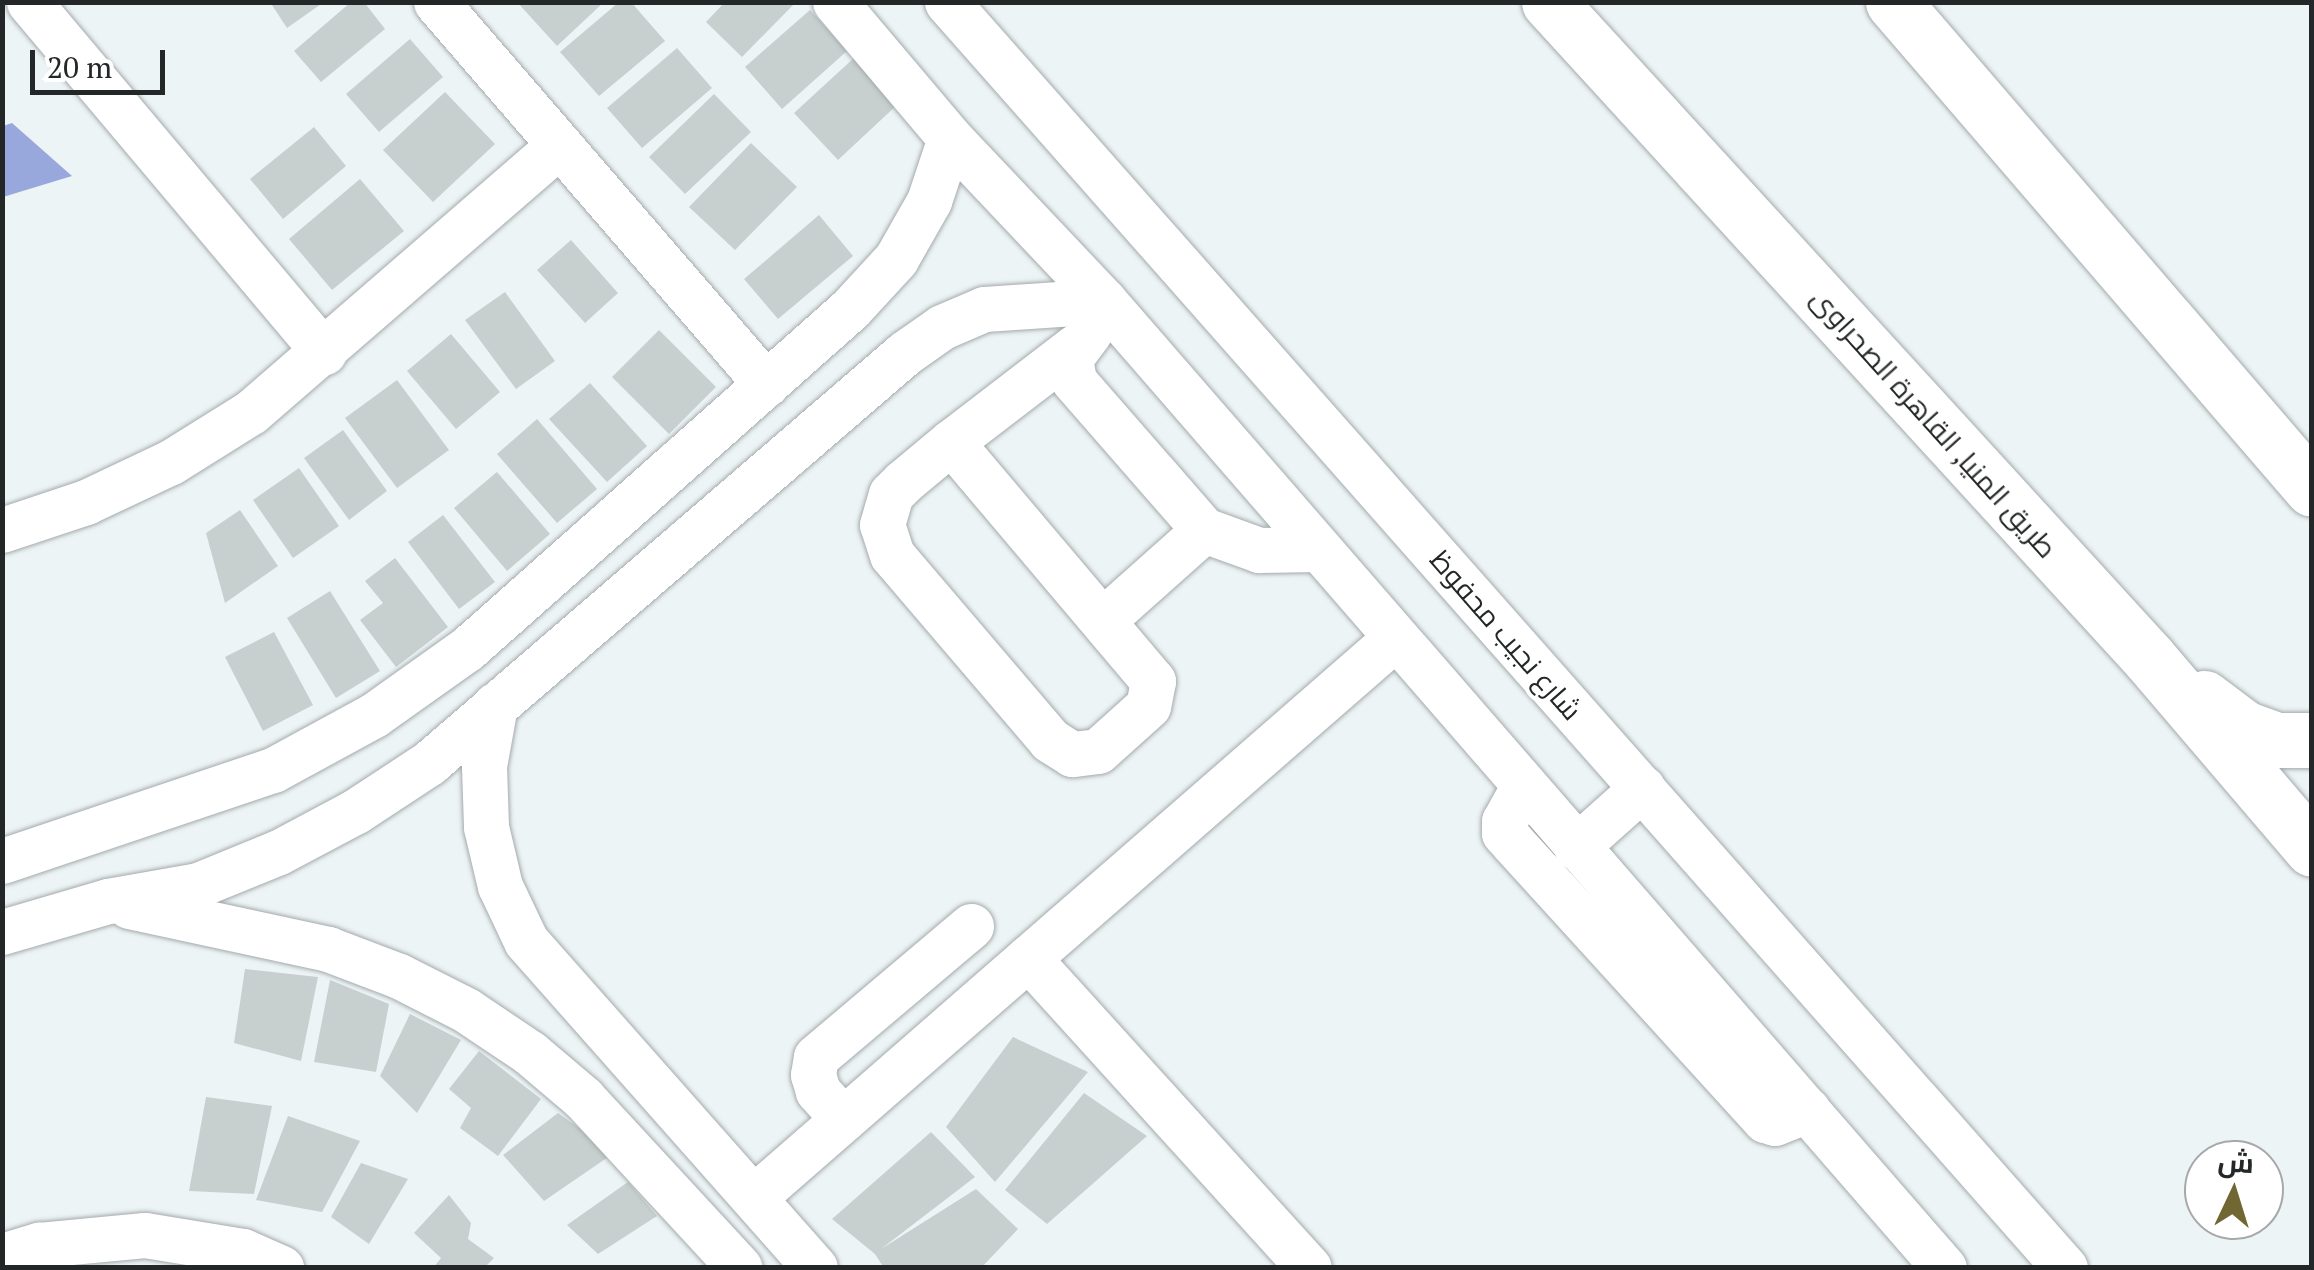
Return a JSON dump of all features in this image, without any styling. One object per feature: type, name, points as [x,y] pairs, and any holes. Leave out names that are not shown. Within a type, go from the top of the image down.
[{"type":"highway","name":"طريق المنيا, القاهرة الصحراوى","points":[[1550,2],[2149,658],[2312,849]]},
{"type":"highway","points":[[1893,2],[2312,489]]},
{"type":"highway","points":[[2149,658],[2244,728],[2277,740],[2312,740]]},
{"type":"street","points":[[29,2],[324,352]]},
{"type":"street","points":[[436,2],[766,384]]},
{"type":"street","points":[[834,2],[950,138],[1108,306],[1942,1267]]},
{"type":"street","name":"شارع نجيب محفوظ","points":[[947,2],[2065,1268]]},
{"type":"street","points":[[2,862],[272,770],[374,715],[467,649],[850,309],[896,259],[930,201],[950,138]]},
{"type":"street","points":[[2,530],[86,502],[171,462],[251,412],[559,145]]},
{"type":"street","points":[[951,442],[1149,673],[1152,698],[1098,751],[1072,754],[1050,740],[892,556],[882,525],[891,494],[951,442],[1075,347],[1108,306]]},
{"type":"street","points":[[2,932],[108,902],[198,884],[280,852],[356,811],[429,763],[905,353],[942,327],[984,310],[1108,306]]},
{"type":"street","points":[[1075,347],[1070,358],[1074,382],[1204,530],[1258,550],[1318,549]]},
{"type":"street","points":[[1103,620],[1204,530]]},
{"type":"street","points":[[754,1198],[1394,639]]},
{"type":"street","points":[[495,705],[484,766],[485,812],[500,886],[526,941],[815,1268]]},
{"type":"street","points":[[1524,787],[1504,821],[1504,833],[1765,1120],[1775,1123],[1807,1110]]},
{"type":"street","points":[[1576,846],[1642,788]]},
{"type":"street","points":[[108,902],[310,944],[399,976],[482,1021],[530,1053],[583,1098],[740,1268]]},
{"type":"street","points":[[844,1120],[818,1092],[813,1075],[816,1057],[971,926]]},
{"type":"street","points":[[1028,958],[1309,1268]]},
{"type":"street","points":[[583,1098],[630,1058]]},
{"type":"street","points":[[2,1256],[39,1245],[146,1235],[243,1250],[280,1268]]},
{"type":"water","points":[[12,123],[72,176],[3,197],[3,126]]},
{"type":"building","points":[[270,2],[324,2],[287,28]]},
{"type":"building","points":[[351,2],[364,2],[385,29],[321,82],[294,51]]},
{"type":"building","points":[[517,2],[604,2],[557,46]]},
{"type":"building","points":[[619,2],[631,2],[665,41],[599,96],[560,52]]},
{"type":"building","points":[[725,2],[796,2],[742,57],[706,22]]},
{"type":"building","points":[[810,10],[847,51],[782,109],[745,67]]},
{"type":"building","points":[[410,39],[443,77],[379,132],[346,94]]},
{"type":"building","points":[[677,48],[712,88],[642,148],[607,108]]},
{"type":"building","points":[[855,57],[898,104],[838,160],[794,113]]},
{"type":"building","points":[[445,92],[495,144],[433,202],[383,150]]},
{"type":"building","points":[[714,94],[751,132],[685,194],[649,157]]},
{"type":"building","points":[[314,127],[346,166],[283,219],[250,179]]},
{"type":"building","points":[[751,143],[797,187],[735,250],[689,207]]},
{"type":"building","points":[[360,179],[404,231],[332,290],[289,239]]},
{"type":"building","points":[[819,215],[853,256],[778,319],[744,279]]},
{"type":"building","points":[[571,240],[618,293],[585,323],[537,270]]},
{"type":"building","points":[[505,292],[555,361],[516,389],[465,320]]},
{"type":"building","points":[[659,330],[716,387],[669,434],[612,377]]},
{"type":"building","points":[[451,334],[500,392],[456,429],[407,371]]},
{"type":"building","points":[[397,380],[449,450],[397,488],[345,418]]},
{"type":"building","points":[[590,383],[647,446],[607,482],[549,419]]},
{"type":"building","points":[[537,419],[597,489],[557,523],[497,454]]},
{"type":"building","points":[[343,430],[387,491],[349,520],[304,458]]},
{"type":"building","points":[[299,468],[339,526],[293,558],[253,500]]},
{"type":"building","points":[[497,472],[550,534],[507,571],[454,508]]},
{"type":"building","points":[[240,510],[278,566],[225,603],[206,533]]},
{"type":"building","points":[[443,515],[495,582],[459,609],[408,542]]},
{"type":"building","points":[[395,558],[448,627],[396,667],[360,620],[383,603],[365,581]]},
{"type":"building","points":[[330,591],[380,671],[336,698],[287,618]]},
{"type":"building","points":[[274,632],[313,705],[263,731],[225,657]]},
{"type":"building","points":[[245,969],[318,977],[301,1061],[234,1043]]},
{"type":"building","points":[[330,980],[389,1004],[376,1072],[314,1062]]},
{"type":"building","points":[[410,1014],[461,1040],[417,1113],[380,1076]]},
{"type":"building","points":[[1013,1037],[1088,1072],[995,1182],[946,1127]]},
{"type":"building","points":[[479,1051],[541,1099],[498,1156],[460,1128],[471,1108],[449,1089]]},
{"type":"building","points":[[1084,1093],[1147,1136],[1047,1224],[1005,1190]]},
{"type":"building","points":[[206,1097],[272,1106],[254,1194],[189,1191]]},
{"type":"building","points":[[558,1113],[614,1153],[544,1201],[503,1155]]},
{"type":"building","points":[[288,1116],[360,1141],[322,1212],[256,1200]]},
{"type":"building","points":[[931,1132],[975,1177],[881,1249],[976,1189],[1018,1229],[981,1268],[884,1268],[875,1254],[832,1219]]},
{"type":"building","points":[[361,1163],[408,1179],[369,1244],[331,1217]]},
{"type":"building","points":[[628,1182],[657,1216],[598,1254],[567,1225]]},
{"type":"building","points":[[449,1195],[471,1223],[468,1239],[494,1258],[484,1268],[433,1268],[441,1258],[414,1233]]}]
